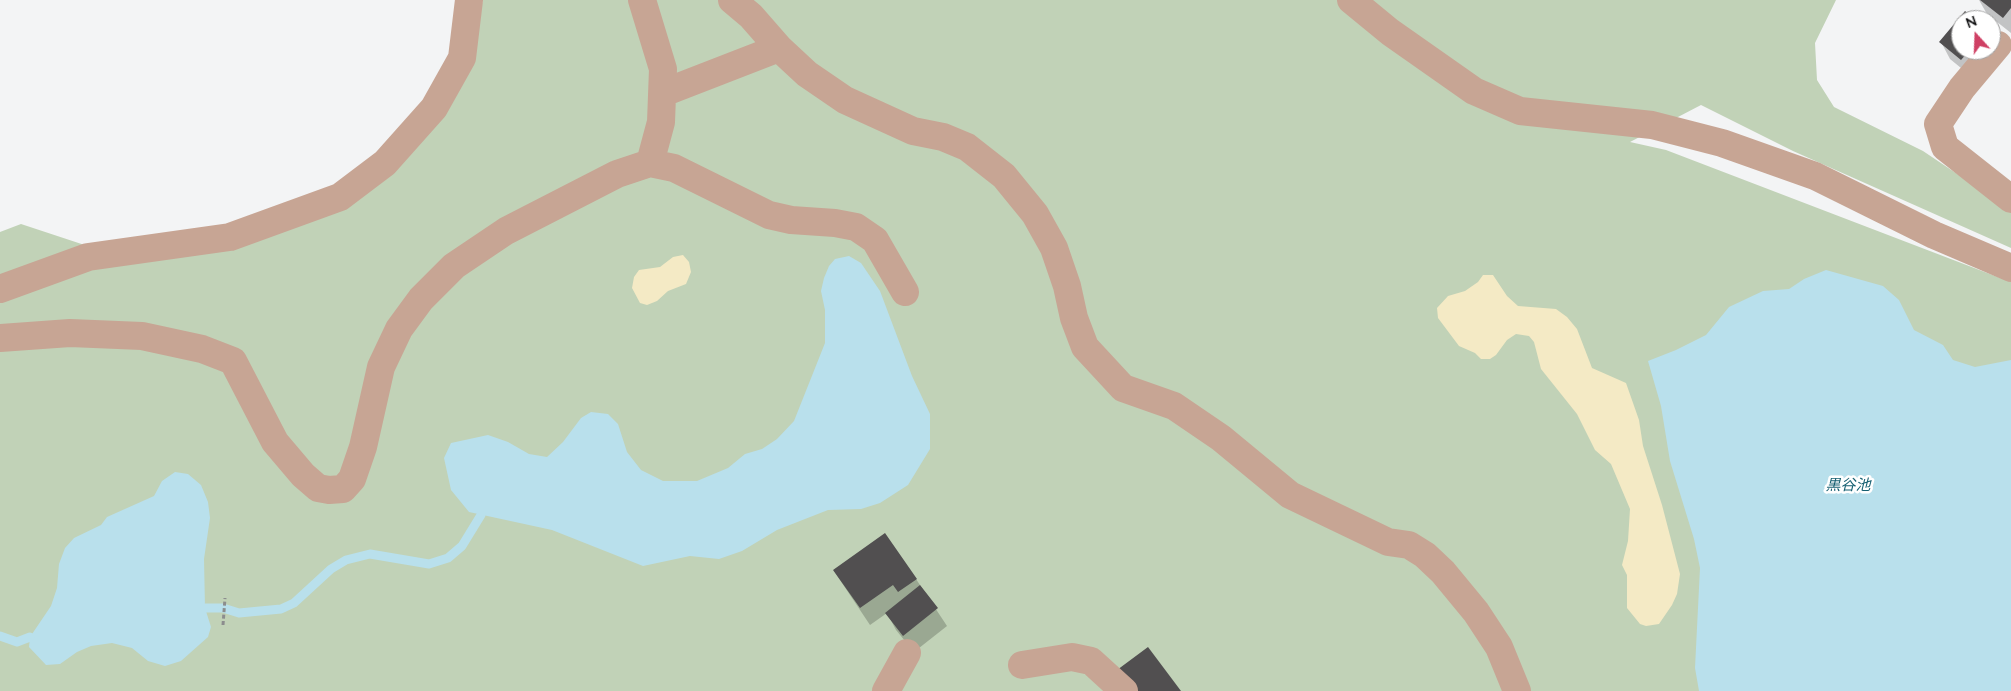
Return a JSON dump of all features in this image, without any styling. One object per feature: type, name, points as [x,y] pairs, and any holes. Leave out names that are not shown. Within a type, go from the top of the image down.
[{"type":"street","points":[[0,289],[88,257],[230,237],[340,198],[385,163],[434,108],[462,58],[470,0]]},
{"type":"street","points":[[642,0],[663,69],[661,122],[650,163]]},
{"type":"street","points":[[732,0],[751,16],[807,74],[845,100],[913,131],[943,137],[967,147],[992,165],[1004,176],[1035,214],[1054,248],[1068,286],[1074,318],[1085,348],[1124,388],[1183,411],[1221,438],[1290,495],[1388,542],[1409,546],[1425,554],[1443,572],[1476,612],[1499,647],[1517,691]]},
{"type":"street","points":[[1351,0],[1390,32],[1474,92],[1520,111],[1652,125],[1722,143],[1815,176],[1934,235],[2011,268]]},
{"type":"street","points":[[663,93],[780,48]]},
{"type":"street","points":[[1985,60],[1962,88],[1938,124],[1945,147],[2011,199]]},
{"type":"street","points":[[0,338],[70,333],[142,336],[202,349],[233,361],[275,442],[303,475],[318,488],[343,489],[352,479],[363,447],[381,367],[399,329],[421,299],[454,266],[506,231],[618,174],[650,163],[674,168],[769,215],[791,220],[818,221],[856,227],[875,240],[906,292]]},
{"type":"street","points":[[886,691],[907,653]]},
{"type":"street","points":[[1022,666],[1072,657],[1091,661],[1124,691]]},
{"type":"path","points":[[223,625],[225,598]]},
{"type":"green space","points":[[483,0],[1836,0],[1815,43],[1817,80],[1834,107],[1923,151],[2011,210],[2011,248],[1793,151],[1701,105],[1630,142],[1666,150],[2003,279],[2011,278],[2011,691],[0,691],[0,232],[21,224],[130,260],[327,211],[460,88]]},
{"type":"sand","points":[[683,255],[689,262],[691,272],[686,284],[668,291],[657,301],[647,305],[640,303],[632,288],[634,277],[639,270],[660,267],[673,257]]},
{"type":"sand","points":[[1483,275],[1493,275],[1507,296],[1518,306],[1556,309],[1567,317],[1577,329],[1592,368],[1626,383],[1639,420],[1643,446],[1662,505],[1680,574],[1677,594],[1659,624],[1646,626],[1640,624],[1627,608],[1627,575],[1622,565],[1628,541],[1630,509],[1611,464],[1595,450],[1577,414],[1541,369],[1534,342],[1529,336],[1516,334],[1507,340],[1496,355],[1490,359],[1481,359],[1475,353],[1459,346],[1438,318],[1437,308],[1448,296],[1465,291],[1478,282]]},
{"type":"water","points":[[849,256],[861,263],[880,291],[912,376],[930,414],[930,449],[908,485],[880,503],[861,509],[828,510],[777,530],[742,551],[719,559],[690,556],[643,566],[552,530],[469,512],[451,490],[444,458],[451,443],[488,435],[508,442],[529,454],[547,457],[563,442],[581,418],[591,412],[608,414],[618,424],[627,452],[641,470],[663,481],[697,481],[728,468],[745,454],[762,449],[777,439],[794,421],[825,343],[825,310],[821,291],[824,278],[829,266],[835,259]]},
{"type":"water","name":"黒谷池","points":[[1826,270],[1883,286],[1899,300],[1914,330],[1943,345],[1953,360],[1975,367],[2011,360],[2011,691],[1699,691],[1695,668],[1700,568],[1694,539],[1670,461],[1661,406],[1648,361],[1706,335],[1729,307],[1763,291],[1789,289],[1804,279]]},
{"type":"water","points":[[175,472],[188,474],[201,485],[208,502],[210,518],[204,559],[205,608],[211,627],[208,637],[181,661],[165,666],[148,661],[132,648],[112,643],[91,646],[77,652],[60,664],[46,665],[29,647],[30,637],[51,606],[57,588],[59,564],[65,548],[74,538],[101,525],[107,517],[154,496],[162,481]]},
{"type":"building","points":[[1980,0],[2011,0],[2011,8],[2003,18],[2001,16],[2001,10],[1993,10]]},
{"type":"building","points":[[1951,28],[1951,52],[1939,42]]},
{"type":"building","points":[[885,533],[917,579],[898,592],[893,585],[860,608],[833,570]]},
{"type":"building","points":[[920,585],[938,608],[903,636],[885,613]]},
{"type":"building","points":[[1148,647],[1181,691],[1133,691],[1117,670]]},
{"type":"waterway","points":[[205,608],[223,608],[239,613],[281,609],[294,603],[331,569],[346,560],[370,554],[429,564],[448,558],[462,546],[481,515]]},
{"type":"waterway","points":[[0,636],[17,642],[30,637]]}]
